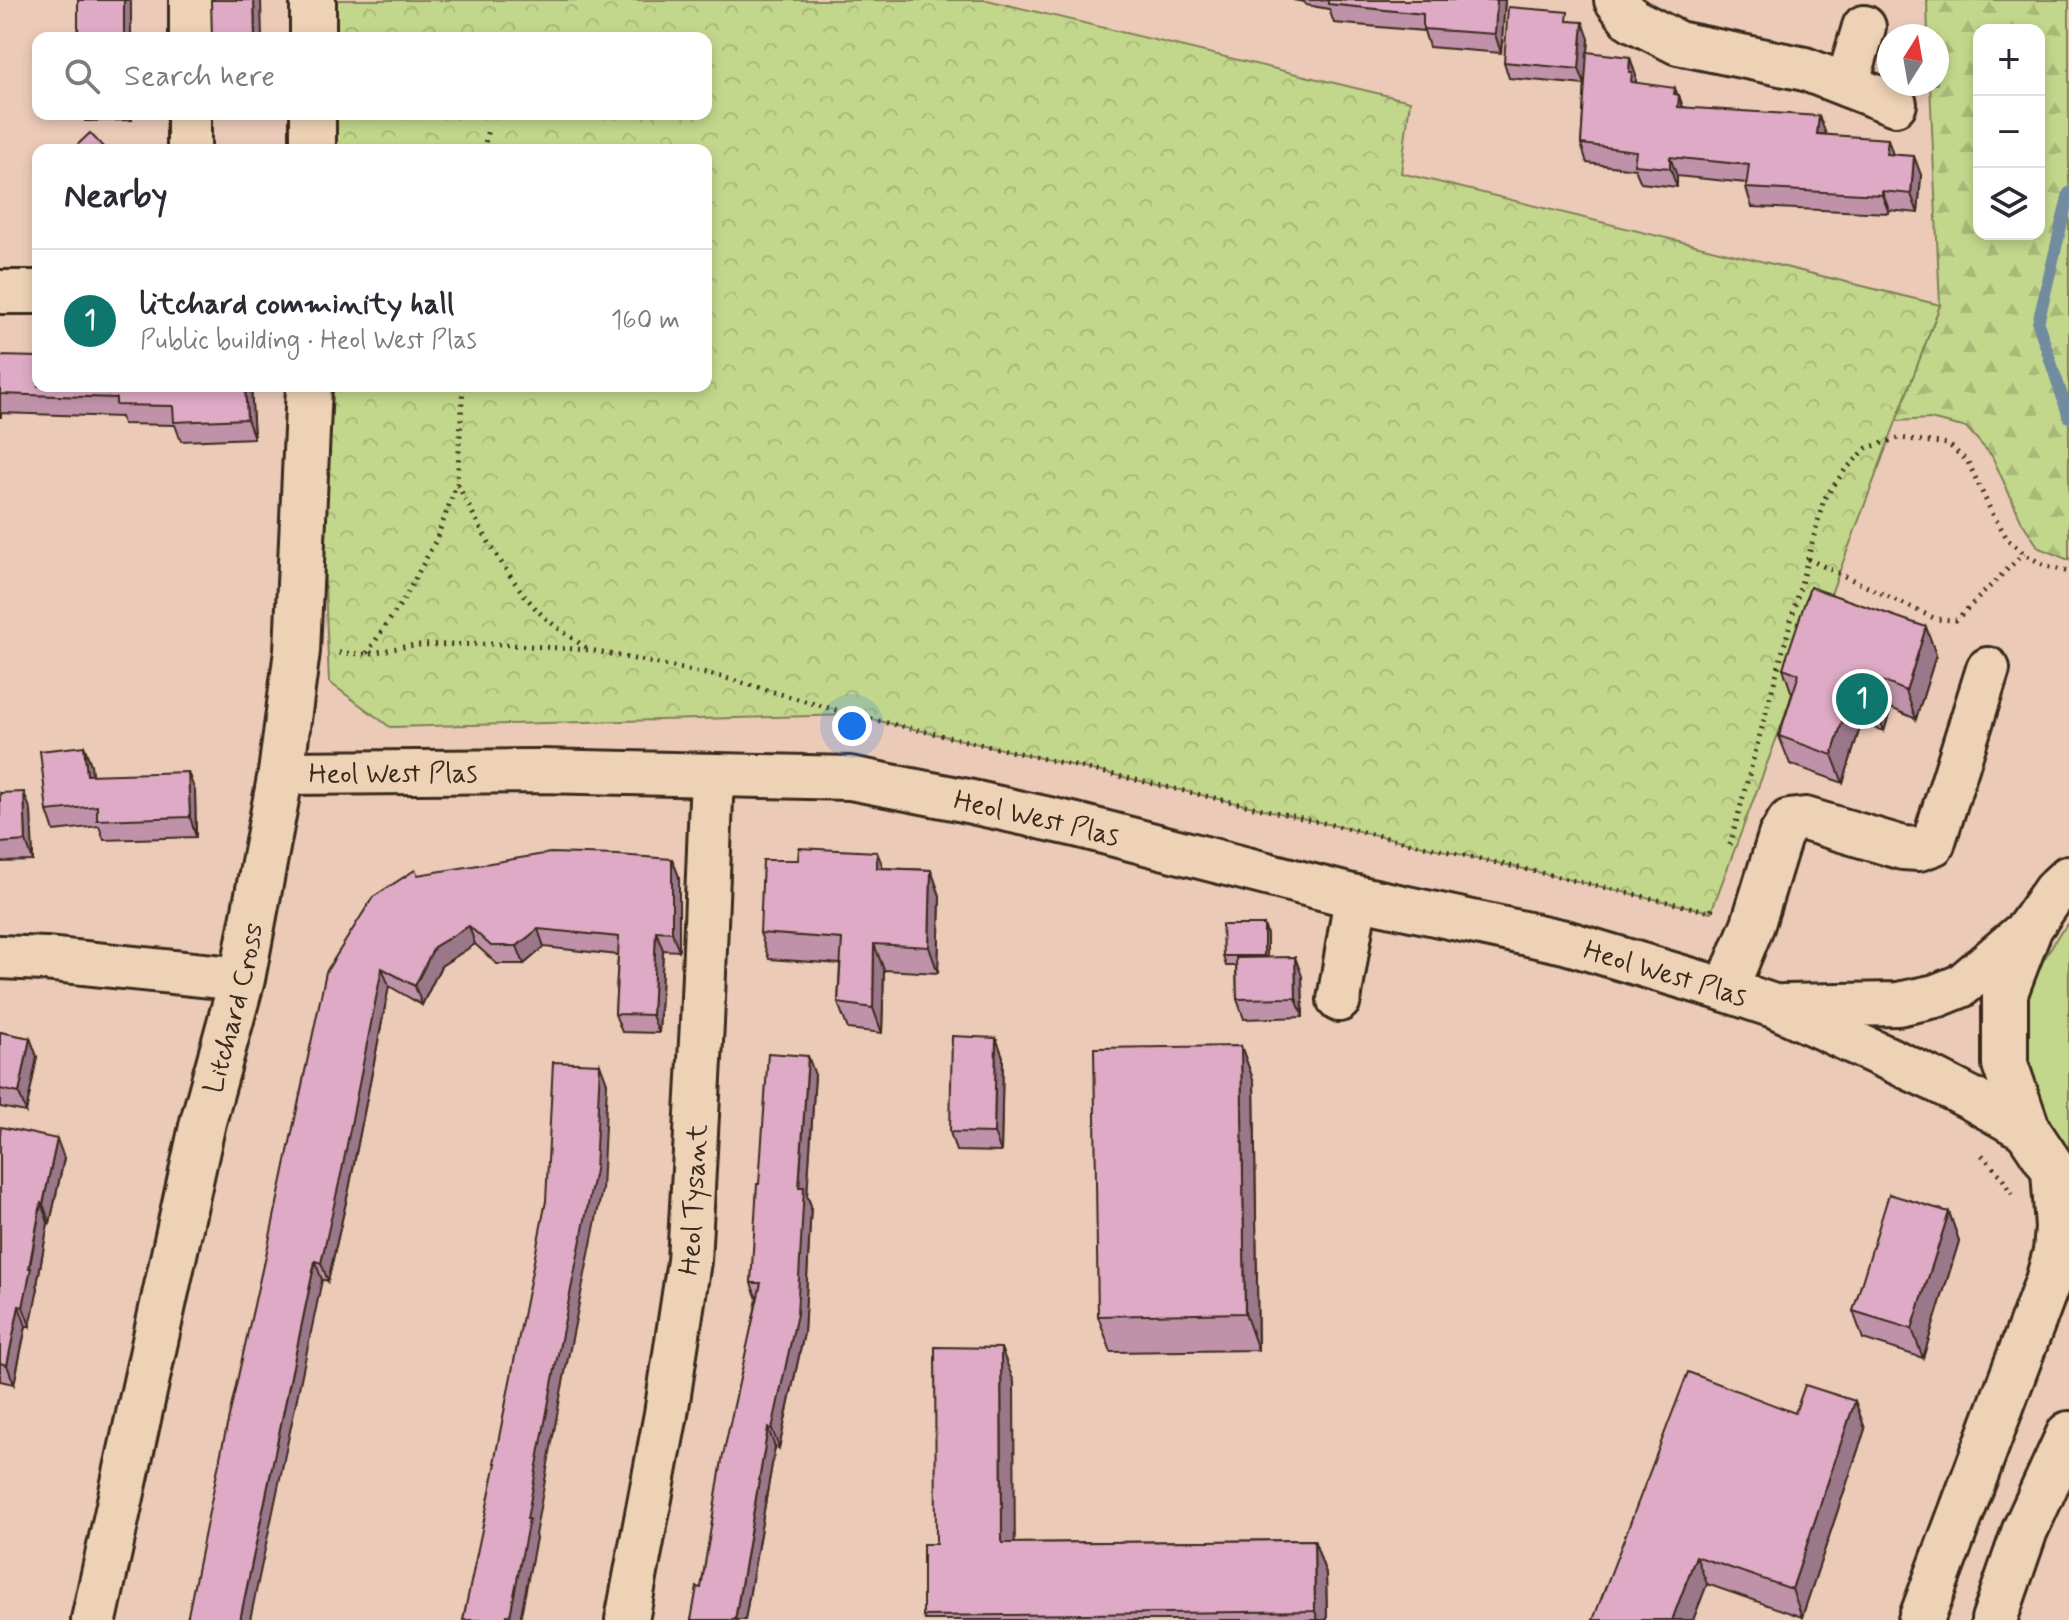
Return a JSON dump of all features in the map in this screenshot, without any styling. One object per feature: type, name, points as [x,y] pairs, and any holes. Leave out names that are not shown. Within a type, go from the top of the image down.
[{"type":"main road","points":[[313,0],[313,32]]},
{"type":"main road","points":[[313,120],[313,144]]},
{"type":"main road","name":"Litchard Cross","points":[[94,1620],[203,1122],[242,979],[281,773],[297,651],[309,392]]},
{"type":"main road","points":[[1921,1620],[2048,1281],[2056,1252],[2062,1176],[2028,1131],[2005,1064],[2005,993],[2030,927],[2055,891],[2069,878]]},
{"type":"main road","points":[[1994,1620],[2025,1530],[2069,1434]]},
{"type":"street","points":[[191,0],[191,32]]},
{"type":"street","points":[[1616,0],[1631,19],[1678,43],[1805,69],[1895,104]]},
{"type":"street","points":[[1847,85],[1864,27]]},
{"type":"street","points":[[189,120],[189,144]]},
{"type":"street","points":[[0,292],[32,292]]},
{"type":"street","points":[[1726,990],[1753,924],[1780,836],[1789,821],[1805,819],[1903,848],[1919,849],[1933,844],[1988,669]]},
{"type":"street","name":"Heol West Plas","points":[[281,773],[539,771],[850,778],[1076,825],[1356,897],[1565,942],[1726,990],[1774,1006],[1937,1081],[2028,1131]]},
{"type":"street","name":"Heol Tysant","points":[[627,1620],[666,1414],[689,1261],[712,775]]},
{"type":"street","points":[[1339,1000],[1356,897]]},
{"type":"street","name":"Heol West Plas","points":[[1774,1006],[1898,1004],[1936,996],[1961,986],[2030,927]]},
{"type":"street","points":[[0,957],[242,979]]},
{"type":"path","points":[[485,144],[488,128]]},
{"type":"path","points":[[463,392],[457,484],[436,540],[404,599],[366,654],[414,645],[498,644],[590,650],[722,677],[853,715],[1711,912],[1716,896]]},
{"type":"path","points":[[1728,850],[1824,499],[1845,470],[1867,448],[1899,438],[1948,444],[1968,462],[2008,540],[2046,566],[2069,572]]},
{"type":"path","points":[[457,484],[481,531],[540,613],[590,650]]},
{"type":"path","points":[[1808,559],[1936,619],[1956,620],[2024,553]]},
{"type":"path","points":[[850,778],[853,715]]},
{"type":"green space","points":[[313,0],[987,0],[1410,101],[1401,173],[1940,305],[1711,912],[853,715],[390,727],[329,682],[317,392],[712,392],[712,144],[313,144],[313,120],[712,120],[712,32],[313,32]]},
{"type":"green space","points":[[1927,0],[2069,0],[2069,560],[2039,548],[2022,522],[1992,456],[1967,428],[1930,419],[1896,421],[1940,305],[1931,96],[1949,96],[1949,24],[1928,24]]},
{"type":"green space","points":[[2069,923],[2069,1161],[2030,1093],[2024,1027],[2029,994],[2042,963]]},
{"type":"building","points":[[78,0],[124,0],[124,32],[78,32]]},
{"type":"building","points":[[211,0],[254,0],[255,32],[212,32]]},
{"type":"building","points":[[1328,0],[1497,0],[1495,34],[1423,29],[1423,14],[1328,4]]},
{"type":"building","points":[[1508,7],[1568,12],[1567,21],[1583,22],[1579,69],[1504,62]]},
{"type":"building","points":[[1587,52],[1630,57],[1631,82],[1675,88],[1674,94],[1679,95],[1678,107],[1819,116],[1817,134],[1888,139],[1886,154],[1914,156],[1911,194],[1746,188],[1749,165],[1670,157],[1670,168],[1634,165],[1636,151],[1581,144]]},
{"type":"building","points":[[90,133],[100,144],[78,144]]},
{"type":"building","points":[[0,356],[32,357],[32,392],[245,392],[247,419],[174,422],[173,406],[116,405],[116,398],[0,394]]},
{"type":"building","points":[[1810,587],[1926,627],[1906,691],[1880,680],[1874,703],[1850,696],[1832,755],[1779,736],[1799,674],[1783,668]]},
{"type":"building","points":[[84,746],[87,775],[188,772],[190,817],[97,820],[97,806],[47,811],[40,751]]},
{"type":"building","points":[[24,792],[26,841],[0,843],[0,793]]},
{"type":"building","points":[[799,848],[877,852],[877,868],[931,870],[929,947],[874,944],[873,1008],[838,1003],[842,939],[760,933],[763,860],[798,860]]},
{"type":"building","points":[[550,853],[672,859],[672,932],[656,931],[652,1015],[615,1014],[619,937],[538,929],[517,946],[491,946],[469,926],[434,947],[415,986],[382,968],[342,1170],[321,1263],[315,1261],[240,1620],[187,1620],[326,972],[373,897],[415,870],[418,875]]},
{"type":"building","points":[[1222,925],[1264,925],[1264,956],[1223,956]]},
{"type":"building","points":[[1295,957],[1296,998],[1237,999],[1236,958]]},
{"type":"building","points":[[0,1032],[30,1038],[19,1093],[0,1089]]},
{"type":"building","points":[[952,1036],[996,1038],[994,1133],[950,1132]]},
{"type":"building","points":[[1241,1046],[1245,1313],[1098,1316],[1094,1048]]},
{"type":"building","points":[[768,1053],[808,1056],[799,1187],[804,1187],[797,1314],[772,1429],[768,1428],[735,1620],[691,1620],[697,1587],[701,1588],[722,1460],[761,1283],[751,1283]]},
{"type":"building","points":[[553,1062],[600,1064],[595,1170],[510,1616],[507,1615],[506,1620],[463,1620],[546,1201]]},
{"type":"building","points":[[1,1127],[57,1139],[41,1203],[23,1307],[19,1306],[7,1365],[0,1363]]},
{"type":"building","points":[[1889,1194],[1949,1212],[1912,1329],[1853,1311]]},
{"type":"building","points":[[935,1347],[1001,1348],[1002,1543],[1314,1540],[1315,1611],[923,1616],[923,1544],[936,1544]]},
{"type":"building","points":[[1688,1372],[1795,1413],[1805,1385],[1855,1401],[1792,1589],[1696,1556],[1672,1620],[1593,1620]]},
{"type":"waterway","points":[[2069,193],[2038,323],[2069,417]]},
{"type":"place","name":"litchard comminity hall","points":[[1862,699]]}]
